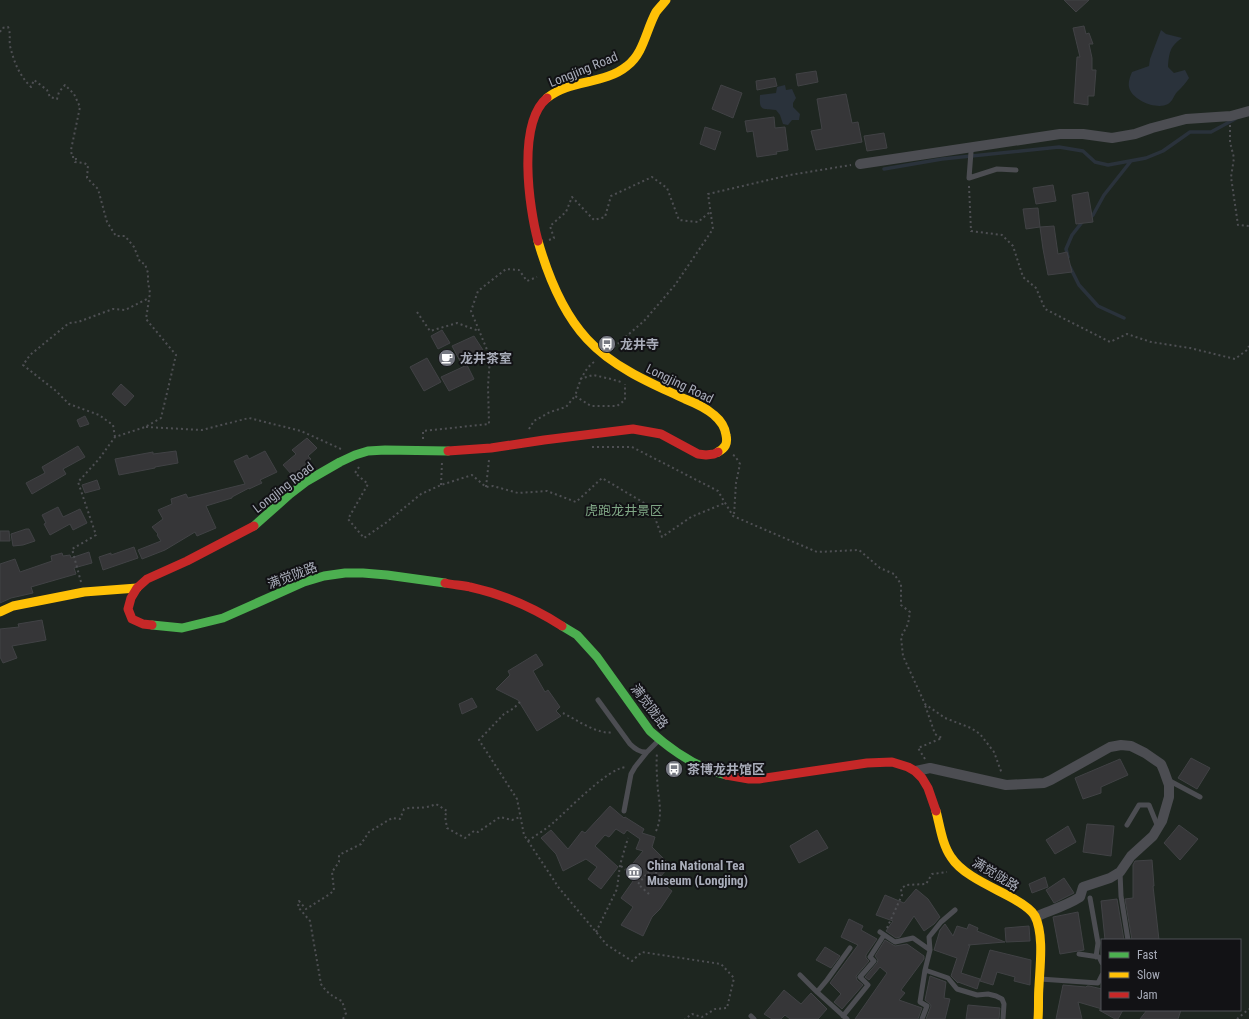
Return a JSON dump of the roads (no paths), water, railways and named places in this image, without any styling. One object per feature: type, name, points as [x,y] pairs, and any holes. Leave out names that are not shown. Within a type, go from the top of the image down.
[{"type":"street","name":"Longjing Road","points":[[137,588],[147,579],[187,561],[254,526],[270,514],[290,494],[307,481],[340,462],[368,451],[442,451],[491,448],[633,429],[646,430],[661,434],[673,439],[695,454],[709,455],[717,453],[725,448],[728,440],[726,430],[712,412],[636,376],[604,354],[581,332],[568,315],[543,260],[529,196],[528,145],[530,132],[533,120],[544,100],[554,92],[615,73],[626,67],[638,51],[658,10],[666,0]]},
{"type":"street","points":[[860,164],[972,150],[1060,134],[1083,134],[1112,138],[1135,134],[1186,119],[1231,116],[1249,111]]},
{"type":"street","name":"满觉陇路","points":[[137,588],[131,598],[128,609],[132,619],[143,624],[182,628],[223,618],[304,582],[324,576],[345,573],[387,575],[445,583],[477,589],[499,596],[528,607],[578,635],[597,657],[650,731],[680,756],[714,772],[750,779],[800,775],[879,761],[894,762],[907,766],[916,771],[924,780],[929,790],[946,846],[951,857],[964,871],[1022,904],[1030,910],[1035,917]]},
{"type":"street","points":[[0,612],[13,606],[84,592],[137,588]]},
{"type":"street","points":[[916,771],[928,769],[945,771],[1006,785],[1044,783],[1110,747],[1120,745],[1131,746],[1160,764],[1164,770],[1169,785],[1169,797],[1162,821],[1153,836],[1131,856],[1120,872],[1110,878],[1083,887],[1080,897],[1069,904],[1055,908],[1035,917],[1040,947],[1038,1019]]},
{"type":"lane","points":[[972,150],[968,178],[997,169],[1016,170]]},
{"type":"lane","points":[[598,700],[630,744],[636,750],[647,752]]},
{"type":"lane","points":[[624,811],[631,774],[647,752],[659,740]]},
{"type":"lane","points":[[1168,780],[1200,797]]},
{"type":"lane","points":[[1127,825],[1139,805],[1149,805],[1158,827]]},
{"type":"lane","points":[[1120,872],[1121,896],[1128,939]]},
{"type":"lane","points":[[1090,898],[1098,943],[1096,957]]},
{"type":"lane","points":[[922,1019],[927,1006],[920,1002],[930,950],[929,937],[941,922],[955,910]]},
{"type":"lane","points":[[800,975],[816,992],[845,1018],[868,985],[860,977],[874,961],[870,958],[882,934],[895,942],[913,938],[930,950]]},
{"type":"lane","points":[[816,992],[827,980],[850,948]]},
{"type":"lane","points":[[1079,954],[1098,957],[1101,962]]},
{"type":"lane","points":[[925,970],[948,978],[957,989],[976,995],[988,994],[1002,999],[1004,1004],[1003,1019]]},
{"type":"lane","points":[[1039,979],[1098,983],[1101,977]]},
{"type":"waterway","points":[[884,169],[942,159],[1059,147],[1083,151],[1095,162],[1108,165],[1146,158],[1163,151],[1190,132],[1211,132],[1235,119]]},
{"type":"waterway","points":[[1089,218],[1093,215],[1104,195],[1131,161]]},
{"type":"waterway","points":[[1068,257],[1066,249],[1072,235],[1083,221]]},
{"type":"waterway","points":[[1070,267],[1079,285],[1098,306],[1124,318]]},
{"type":"place","name":"龙井寺","points":[[607,344]]},
{"type":"place","name":"龙井茶室","points":[[447,358]]},
{"type":"place","name":"茶博龙井馆区","points":[[674,769]]},
{"type":"place","name":"China National Tea Museum (Longjing)","points":[[634,872]]},
{"type":"park label","name":"虎跑龙井景区","points":[[624,510]]}]
